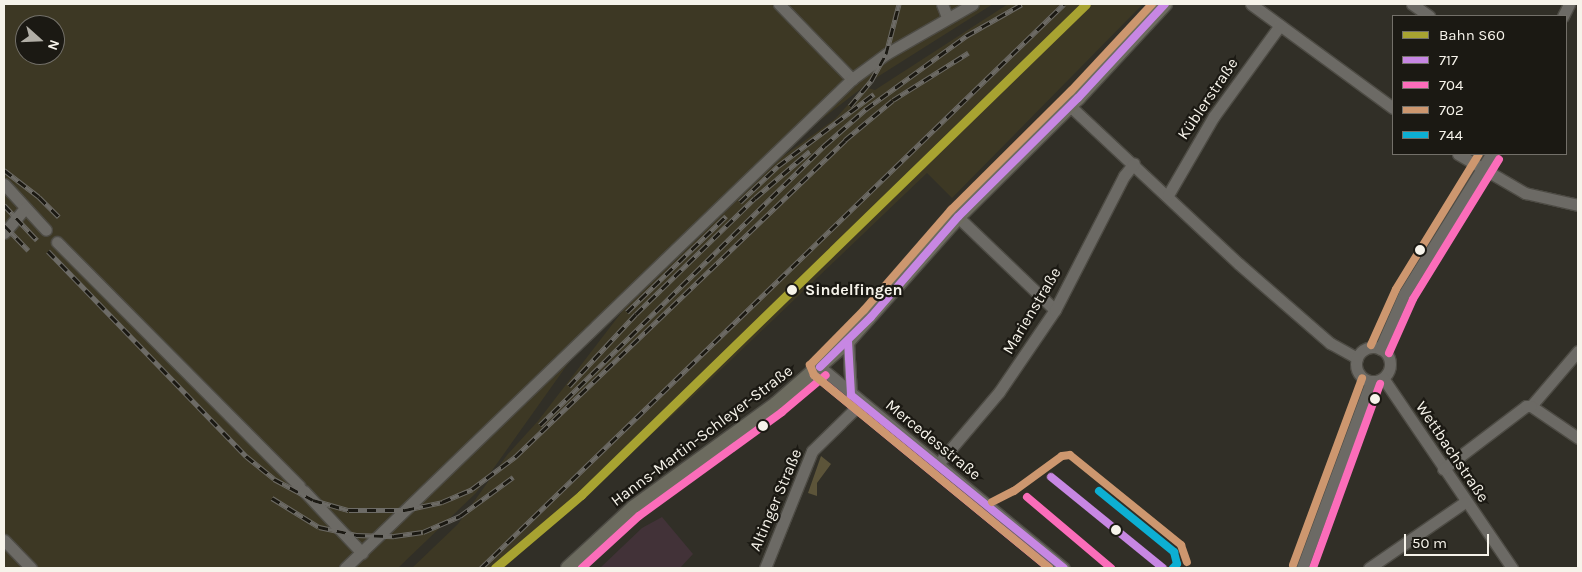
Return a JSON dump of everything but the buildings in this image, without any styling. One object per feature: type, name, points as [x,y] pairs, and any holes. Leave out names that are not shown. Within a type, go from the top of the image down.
[{"type":"main road","name":"Hanns-Martin-Schleyer-Straße","points":[[568,568],[633,508],[776,404],[848,341],[958,217],[1070,106],[1165,4]]},
{"type":"street","points":[[779,4],[852,79]]},
{"type":"street","points":[[942,4],[947,17]]},
{"type":"street","points":[[345,568],[852,79],[947,17],[973,4]]},
{"type":"street","points":[[1251,4],[1392,107]]},
{"type":"street","points":[[1412,4],[1428,15]]},
{"type":"street","points":[[1567,9],[1578,12]]},
{"type":"street","name":"Küblerstraße","points":[[1168,195],[1214,116],[1280,25]]},
{"type":"street","points":[[1070,106],[1134,163],[1239,264],[1330,343],[1357,358]]},
{"type":"street","points":[[1459,155],[1481,170],[1525,193],[1578,205]]},
{"type":"street","points":[[1380,349],[1404,294],[1490,155]]},
{"type":"street","name":"Marienstraße","points":[[938,464],[999,392],[1054,310],[1124,176],[1134,163]]},
{"type":"street","points":[[4,184],[46,230]]},
{"type":"street","points":[[4,233],[26,208]]},
{"type":"street","points":[[958,217],[1054,310]]},
{"type":"street","points":[[57,242],[362,552]]},
{"type":"street","points":[[848,341],[851,395]]},
{"type":"street","points":[[1380,349],[1389,362],[1383,378],[1371,381],[1358,373],[1357,358],[1364,350],[1380,349]]},
{"type":"street","points":[[1532,406],[1578,351]]},
{"type":"street","name":"Mercedesstraße","points":[[820,367],[851,395],[1064,568]]},
{"type":"street","name":"Wettbachstraße","points":[[1383,378],[1465,502],[1512,568]]},
{"type":"street","points":[[1302,568],[1371,381]]},
{"type":"street","name":"Altinger Straße","points":[[765,568],[812,452],[861,402]]},
{"type":"street","points":[[1443,469],[1526,406],[1532,406],[1578,438]]},
{"type":"street","points":[[1369,568],[1465,502]]},
{"type":"street","points":[[4,540],[31,568]]},
{"type":"shaded area","points":[[4,4],[993,4],[871,81],[770,159],[587,337],[476,493],[398,568],[4,568]]},
{"type":"shaded area","points":[[1008,4],[1143,4],[952,198],[927,173],[685,404],[504,568],[412,568],[458,524],[507,455],[538,421],[624,309],[782,157],[835,119],[864,87],[875,90]]},
{"type":"shaded area","points":[[821,456],[831,464],[817,483],[817,496],[808,493]]},
{"type":"shaded area","points":[[662,517],[693,554],[680,568],[600,568],[642,528]]},
{"type":"railway","points":[[850,106],[871,81],[886,54],[899,4]]},
{"type":"railway","points":[[540,425],[825,145],[866,109],[966,36],[1022,4]]},
{"type":"railway","points":[[481,568],[1064,4]]},
{"type":"railway","points":[[48,251],[246,456],[274,479],[313,500],[349,510],[405,510],[442,502],[472,489],[515,457],[845,140],[893,100],[968,53]]},
{"type":"railway","points":[[740,202],[778,166],[874,94]]},
{"type":"railway","points":[[569,386],[636,314],[755,198],[810,151]]},
{"type":"railway","points":[[4,170],[39,197],[59,217]]},
{"type":"railway","points":[[4,205],[37,240]]},
{"type":"railway","points":[[627,312],[726,216]]},
{"type":"railway","points":[[4,225],[28,250]]},
{"type":"railway","points":[[272,498],[319,527],[356,535],[394,536],[423,532],[460,516],[513,477]]},
{"type":"rail line","name":"S60","points":[[495,568],[581,495],[1086,4]]},
{"type":"transit line","name":"702","points":[[1049,568],[814,375],[810,365],[864,310],[951,210],[1071,91],[1152,4]]},
{"type":"transit line","name":"717","points":[[820,367],[871,317],[958,217],[1078,98],[1165,4]]},
{"type":"transit line","name":"702","points":[[1371,345],[1396,289],[1478,155]]},
{"type":"transit line","name":"704","points":[[1389,353],[1413,299],[1499,159]]},
{"type":"transit line","name":"717","points":[[848,341],[851,395],[1064,568]]},
{"type":"transit line","name":"704","points":[[814,375],[1049,568]]},
{"type":"transit line","name":"704","points":[[582,568],[639,516],[782,412],[826,375]]},
{"type":"transit line","name":"702","points":[[1293,565],[1362,378]]},
{"type":"transit line","name":"704","points":[[1313,568],[1380,384]]},
{"type":"transit line","name":"702","points":[[992,502],[1014,491],[1062,456],[1070,455],[1181,545],[1187,562]]},
{"type":"transit line","name":"717","points":[[1051,477],[1163,568]]},
{"type":"transit line","name":"744","points":[[1099,491],[1174,552],[1177,564],[1173,568]]},
{"type":"transit line","name":"704","points":[[1027,497],[1111,568]]},
{"type":"place","name":"Sindelfingen","points":[[792,290]]}]
